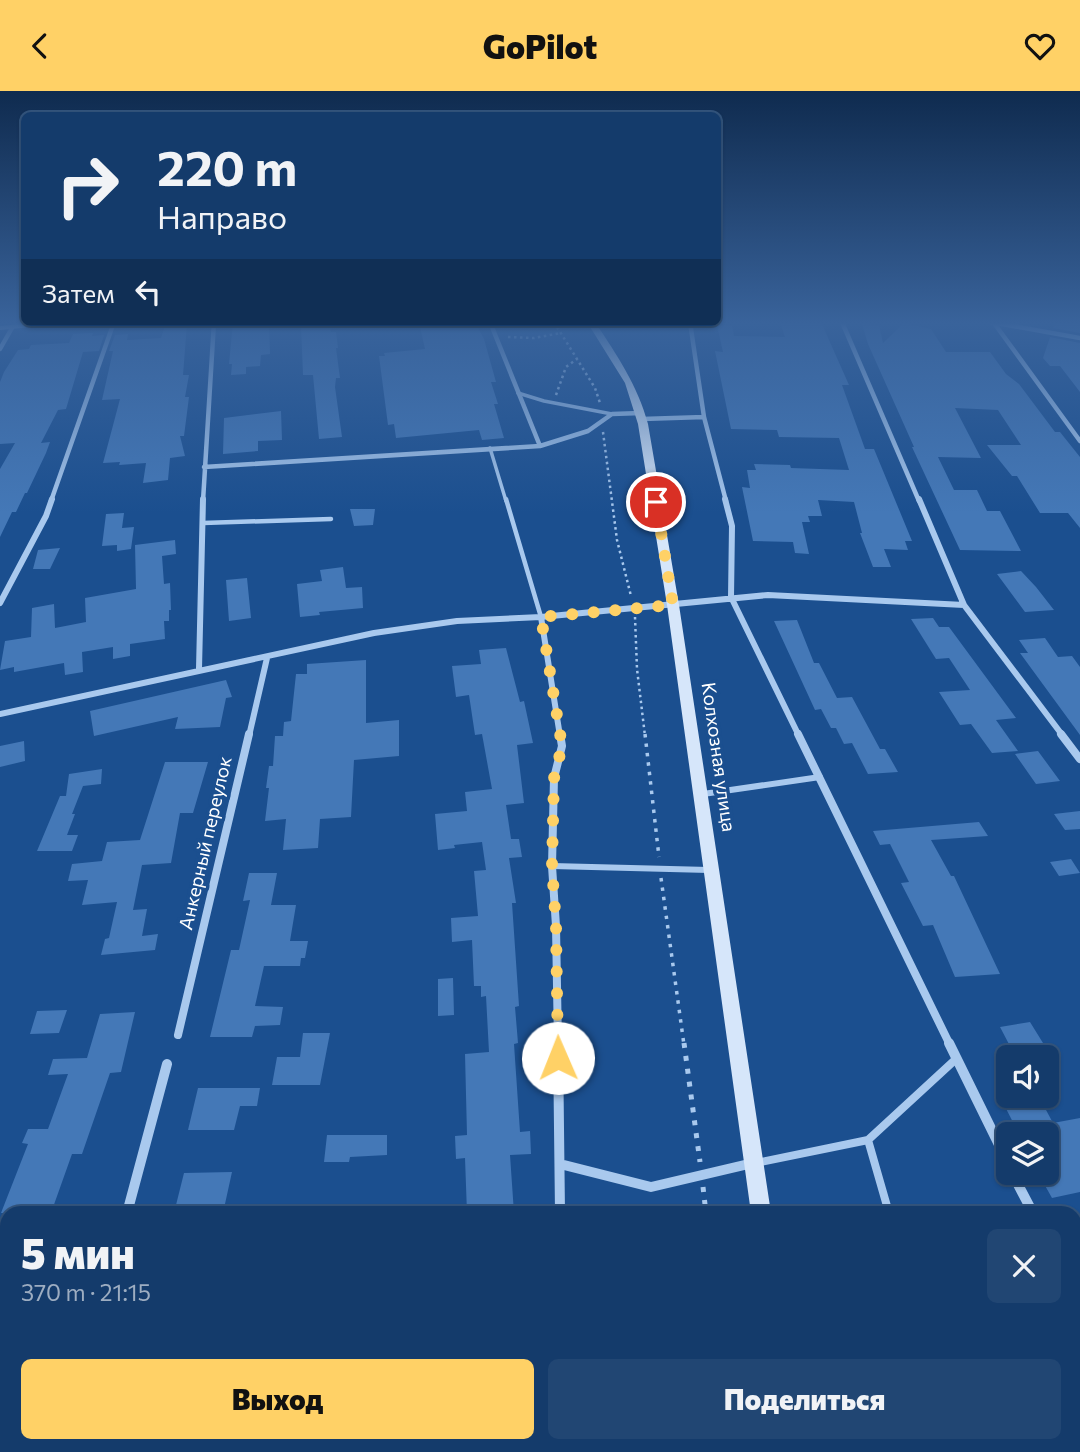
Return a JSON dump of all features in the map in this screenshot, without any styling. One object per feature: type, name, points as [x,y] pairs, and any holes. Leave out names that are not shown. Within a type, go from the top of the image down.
[{"type":"main road","name":"Колхозная улица","points":[[630,386],[642,416],[673,605],[760,1206]]},
{"type":"street","points":[[0,603],[46,516],[92,386]]},
{"type":"street","points":[[199,669],[204,467],[210,386]]},
{"type":"street","points":[[515,386],[540,446]]},
{"type":"street","points":[[699,386],[704,417],[732,526],[731,597],[996,1140]]},
{"type":"street","points":[[869,386],[964,604],[1080,759]]},
{"type":"street","points":[[1039,386],[1080,441]]},
{"type":"street","points":[[204,467],[540,446],[576,437],[601,425],[612,414],[704,417]]},
{"type":"street","points":[[0,714],[374,633],[457,621],[541,617],[768,594],[964,604]]},
{"type":"street","points":[[541,617],[562,746],[554,778],[552,866],[556,926],[560,1206]]},
{"type":"street","name":"Анкерный переулок","points":[[178,1035],[267,658]]},
{"type":"street","points":[[129,1206],[167,1064]]},
{"type":"street","points":[[560,1164],[651,1187],[753,1163]]},
{"type":"street","points":[[1019,1185],[1029,1206]]},
{"type":"lane","points":[[518,393],[544,401],[612,414]]},
{"type":"lane","points":[[490,448],[541,617]]},
{"type":"lane","points":[[203,523],[331,519]]},
{"type":"lane","points":[[700,795],[820,777]]},
{"type":"lane","points":[[552,866],[711,870]]},
{"type":"lane","points":[[753,1163],[868,1140],[956,1059]]},
{"type":"lane","points":[[868,1140],[887,1206]]},
{"type":"path","points":[[593,386],[600,410]]},
{"type":"path","points":[[601,425],[617,540],[635,608],[639,694],[705,1206]]},
{"type":"building","points":[[0,386],[73,386],[66,409],[58,410],[41,443],[50,442],[27,493],[16,512],[12,512],[0,537],[0,469],[15,443],[0,444]]},
{"type":"building","points":[[105,386],[187,386],[185,397],[189,397],[184,436],[180,436],[185,456],[170,458],[168,480],[143,483],[146,463],[103,463],[120,399],[102,400]]},
{"type":"building","points":[[314,386],[335,386],[342,437],[319,439]]},
{"type":"building","points":[[383,386],[492,386],[498,404],[494,404],[504,438],[482,440],[479,430],[396,438],[394,424],[388,425]]},
{"type":"building","points":[[722,386],[842,386],[865,449],[874,449],[912,541],[905,541],[908,550],[884,549],[891,567],[873,567],[860,533],[854,502],[818,500],[822,516],[808,516],[810,522],[802,522],[809,554],[795,553],[793,542],[753,541],[742,487],[750,488],[747,470],[756,470],[754,464],[849,470],[839,438],[779,437],[777,430],[731,429]]},
{"type":"building","points":[[887,386],[1020,386],[1055,432],[1060,432],[1080,457],[1080,528],[1068,513],[1040,513],[1017,476],[1012,476],[987,445],[1021,445],[998,410],[955,408],[981,458],[938,457],[954,490],[977,490],[987,511],[1000,511],[1021,551],[960,550]]},
{"type":"building","points":[[281,411],[282,440],[258,441],[258,451],[223,454],[224,418]]},
{"type":"building","points":[[350,509],[375,509],[373,525],[354,526]]},
{"type":"building","points":[[124,513],[122,528],[134,527],[131,549],[117,551],[117,545],[102,546],[106,514]]},
{"type":"building","points":[[175,540],[176,554],[162,556],[164,584],[170,583],[171,610],[169,621],[164,621],[165,639],[130,644],[130,656],[113,659],[113,647],[82,652],[83,672],[65,675],[64,663],[14,672],[14,667],[0,670],[5,641],[31,637],[32,608],[54,604],[55,628],[86,622],[85,598],[136,589],[135,545]]},
{"type":"building","points":[[60,548],[50,569],[33,569],[38,550]]},
{"type":"building","points":[[343,567],[346,588],[362,587],[363,608],[319,612],[320,615],[300,617],[297,584],[322,581],[320,570]]},
{"type":"building","points":[[1021,571],[1054,610],[1025,612],[997,574]]},
{"type":"building","points":[[247,578],[251,618],[229,621],[226,580]]},
{"type":"building","points":[[933,618],[939,627],[949,627],[1016,718],[996,720],[1018,751],[992,753],[971,724],[960,725],[939,692],[970,690],[949,658],[936,659],[911,619]]},
{"type":"building","points":[[797,620],[814,663],[819,663],[837,698],[852,697],[880,749],[885,749],[898,772],[868,774],[852,743],[844,744],[836,728],[831,728],[821,709],[815,710],[774,621]]},
{"type":"building","points":[[1045,638],[1058,657],[1072,656],[1080,667],[1080,735],[1020,653],[1028,653],[1019,640]]},
{"type":"building","points":[[506,648],[520,702],[524,701],[533,743],[517,745],[524,803],[506,805],[511,839],[519,839],[522,857],[509,858],[516,903],[512,903],[519,1006],[515,1007],[518,1043],[514,1044],[520,1132],[530,1131],[531,1154],[510,1155],[514,1206],[467,1206],[465,1158],[456,1159],[455,1136],[467,1135],[465,1054],[489,1052],[486,996],[481,997],[481,986],[474,986],[472,940],[452,942],[451,918],[478,916],[474,871],[486,870],[482,842],[438,850],[435,814],[467,811],[465,792],[492,789],[482,734],[475,735],[469,695],[456,697],[452,666],[481,664],[479,650]]},
{"type":"building","points":[[366,660],[366,723],[399,720],[399,756],[354,760],[351,817],[320,819],[318,848],[283,850],[286,819],[265,821],[269,788],[266,788],[269,766],[273,766],[275,736],[283,736],[284,722],[291,721],[296,674],[307,674],[307,664]]},
{"type":"building","points":[[226,680],[232,697],[226,698],[220,727],[175,729],[178,717],[94,736],[90,711]]},
{"type":"building","points":[[24,741],[25,761],[0,767],[0,746]]},
{"type":"building","points":[[1038,751],[1060,781],[1036,784],[1015,754]]},
{"type":"building","points":[[165,762],[208,762],[193,813],[180,813],[171,863],[142,865],[133,910],[147,909],[142,936],[158,934],[155,950],[101,955],[105,939],[109,938],[117,902],[82,905],[88,880],[68,881],[72,864],[102,861],[107,842],[140,840]]},
{"type":"building","points":[[102,769],[101,784],[83,786],[72,814],[75,814],[67,835],[78,835],[72,851],[37,851],[60,796],[66,796],[69,774]]},
{"type":"building","points":[[1080,811],[1080,829],[1065,830],[1054,814]]},
{"type":"building","points":[[979,822],[988,836],[931,840],[951,876],[954,876],[1000,974],[955,977],[933,925],[923,926],[901,883],[909,882],[890,844],[880,845],[873,831]]},
{"type":"building","points":[[1071,859],[1080,873],[1059,876],[1050,862]]},
{"type":"building","points":[[249,873],[277,873],[271,905],[296,905],[290,941],[308,941],[305,958],[301,958],[300,966],[264,966],[255,1006],[283,1007],[280,1025],[255,1026],[252,1037],[210,1037],[231,950],[239,950],[250,900],[243,901]]},
{"type":"building","points":[[453,978],[454,1015],[438,1016],[438,979]]},
{"type":"building","points":[[67,1010],[59,1033],[30,1034],[37,1011]]},
{"type":"building","points":[[135,1012],[121,1072],[110,1073],[82,1154],[72,1154],[53,1206],[4,1206],[28,1144],[22,1143],[28,1129],[48,1129],[68,1074],[48,1075],[53,1059],[87,1058],[100,1014]]},
{"type":"building","points":[[1030,1022],[1043,1043],[1009,1045],[1000,1027]]},
{"type":"building","points":[[303,1033],[330,1033],[320,1085],[272,1085],[277,1057],[300,1057]]},
{"type":"building","points":[[198,1088],[260,1088],[257,1106],[240,1106],[234,1130],[188,1130]]},
{"type":"building","points":[[1006,1108],[1045,1108],[1052,1122],[1013,1122]]},
{"type":"building","points":[[1080,1118],[1080,1192],[1052,1198],[1045,1185],[1059,1185],[1058,1122]]},
{"type":"building","points":[[327,1135],[387,1135],[387,1155],[350,1157],[349,1162],[324,1162]]},
{"type":"building","points":[[232,1172],[225,1206],[176,1206],[184,1173]]},
{"type":"route","points":[[558,1058],[556,926],[552,866],[554,778],[562,746],[541,617],[673,605],[656,502]]}]
